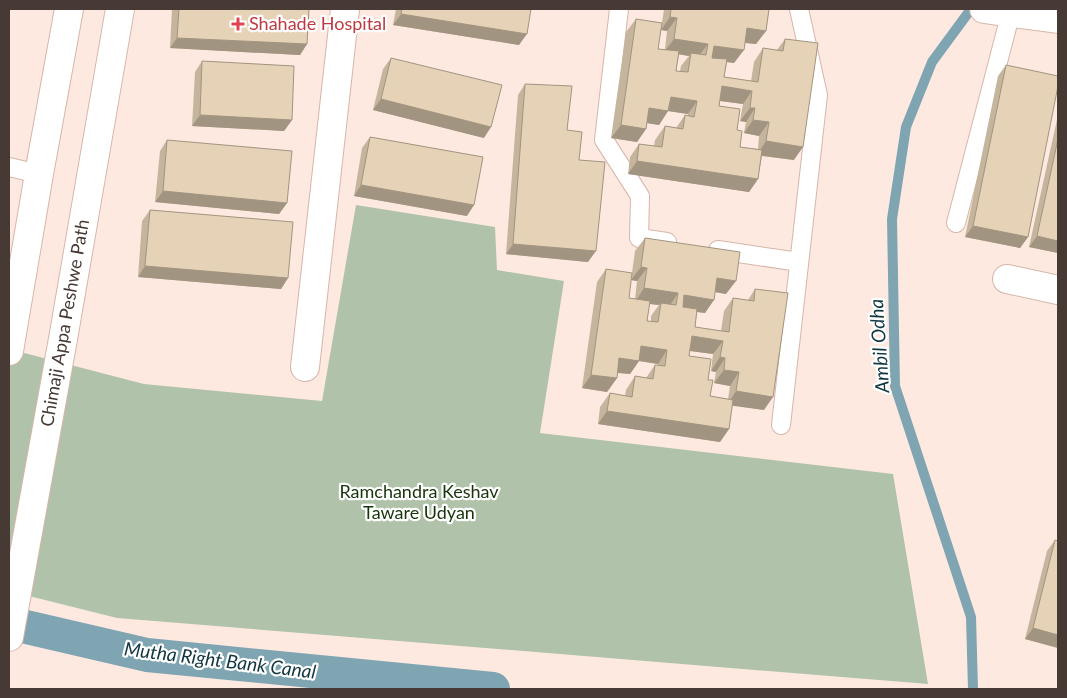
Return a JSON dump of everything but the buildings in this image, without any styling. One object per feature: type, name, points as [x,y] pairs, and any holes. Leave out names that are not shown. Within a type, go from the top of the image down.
[{"type":"main road","points":[[11,340],[38,174],[69,9]]},
{"type":"main road","name":"Chimaji Appa Peshwe Path","points":[[9,636],[120,9]]},
{"type":"main road","points":[[305,367],[345,9]]},
{"type":"main road","points":[[998,10],[1053,15]]},
{"type":"main road","points":[[1007,279],[1058,290]]},
{"type":"lane","points":[[619,9],[604,140],[640,196],[638,238],[686,245]]},
{"type":"lane","points":[[781,425],[818,95],[798,9]]},
{"type":"lane","points":[[956,223],[998,10]]},
{"type":"lane","points":[[9,167],[38,174]]},
{"type":"lane","points":[[705,248],[799,262]]},
{"type":"green space","name":"Ramchandra Keshav Taware Udyan","points":[[356,205],[495,227],[497,270],[564,281],[540,433],[893,474],[928,684],[117,618],[9,591],[9,349],[144,384],[322,401]]},
{"type":"waterway","name":"Ambil Odha","points":[[971,9],[932,62],[906,127],[892,219],[895,386],[971,617],[973,689]]},
{"type":"waterway","name":"Mutha Right Bank Canal","points":[[9,623],[147,655],[493,689]]},
{"type":"place","name":"Shahade Hospital","points":[[238,24]]}]
